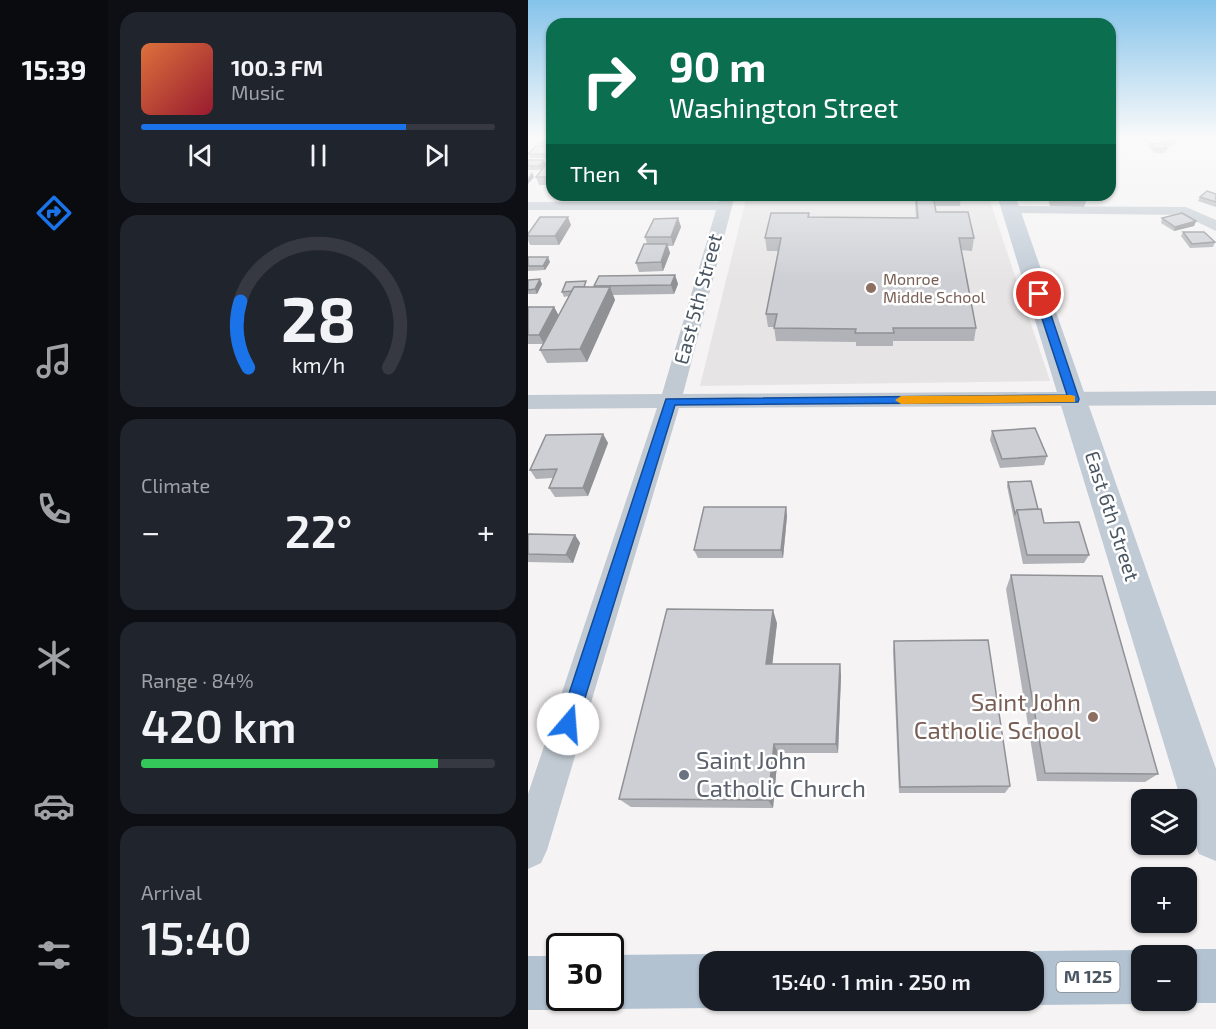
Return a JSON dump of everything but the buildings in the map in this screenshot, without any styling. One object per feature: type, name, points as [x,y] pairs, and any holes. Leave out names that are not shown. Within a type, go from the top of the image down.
[{"type":"main road","points":[[1197,976],[1216,976]]},
{"type":"main road","name":"M 125","points":[[1044,978],[1131,977]]},
{"type":"main road","points":[[624,982],[699,981]]},
{"type":"main road","points":[[528,983],[546,983]]},
{"type":"street","points":[[528,206],[693,201]]},
{"type":"street","name":"East 5th Street","points":[[528,850],[670,402],[726,201]]},
{"type":"street","points":[[1008,202],[1186,211],[1216,226]]},
{"type":"street","name":"East 6th Street","points":[[1008,202],[1216,837]]},
{"type":"street","points":[[528,402],[1216,398]]},
{"type":"shaded area","name":"Monroe Middle School","points":[[746,201],[990,201],[1050,381],[700,386]]},
{"type":"slow traffic","points":[[901,400],[1071,399]]},
{"type":"place","name":"Monroe Middle School","points":[[871,288]]},
{"type":"place","name":"Saint John Catholic School","points":[[1093,717]]},
{"type":"place","name":"Saint John Catholic Church","points":[[684,775]]},
{"type":"route","points":[[568,724],[670,402],[1074,399],[1039,294]]}]
